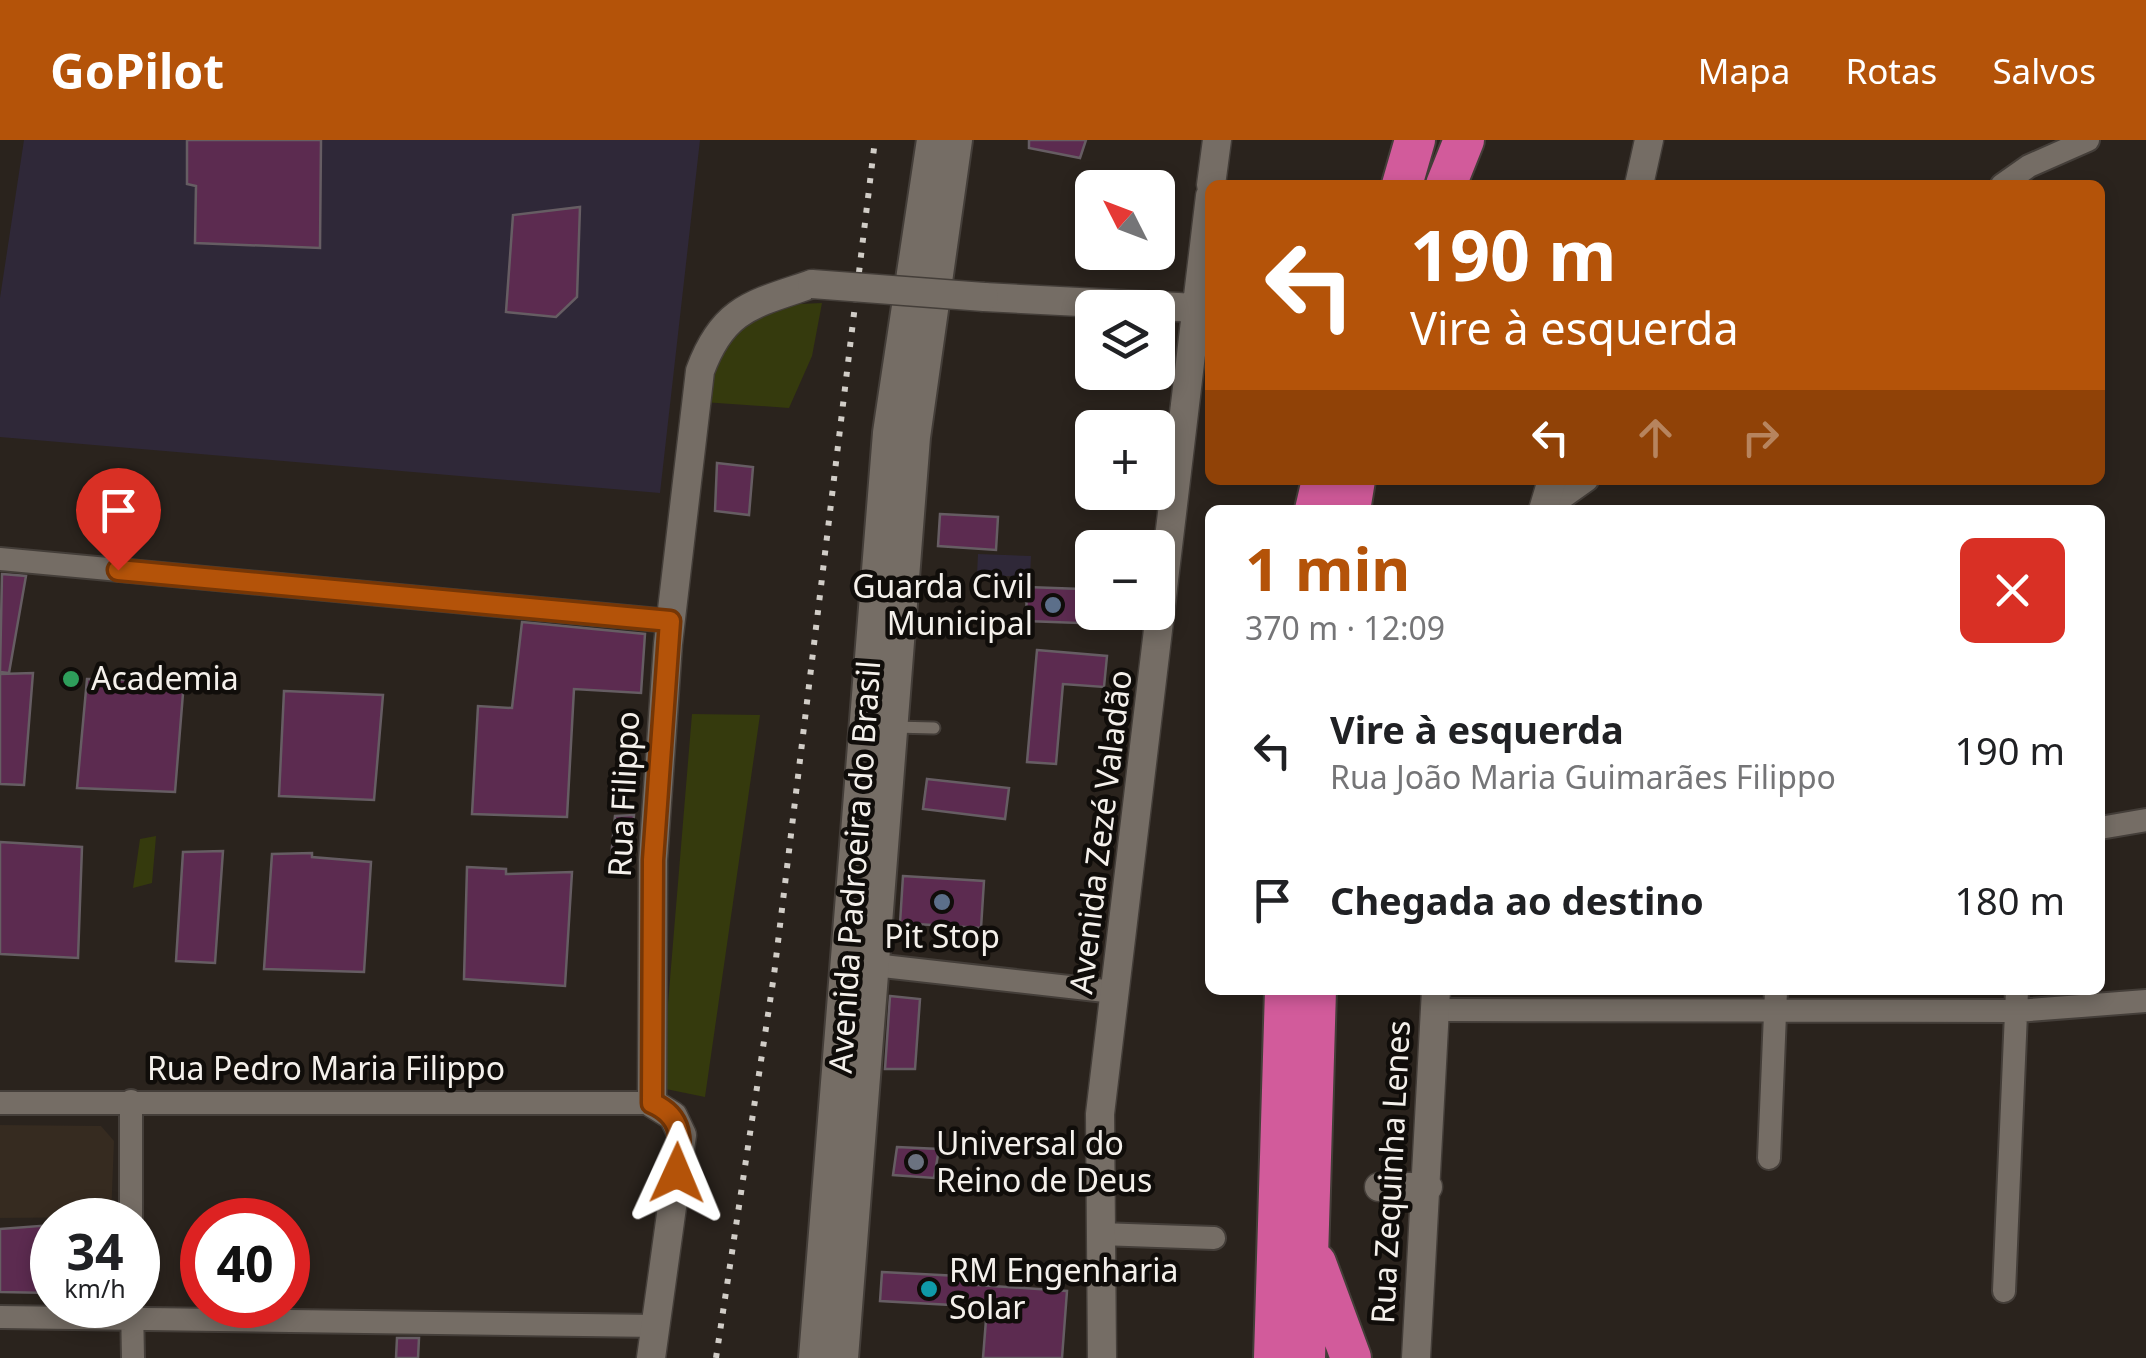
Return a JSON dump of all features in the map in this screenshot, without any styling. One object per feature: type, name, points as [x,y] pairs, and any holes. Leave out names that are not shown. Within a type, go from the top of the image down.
[{"type":"highway","points":[[1403,180],[1415,140]]},
{"type":"highway","points":[[1443,180],[1451,140]]},
{"type":"highway","points":[[1444,180],[1464,140]]},
{"type":"highway","points":[[1274,1358],[1284,995]]},
{"type":"highway","points":[[1305,1358],[1316,995]]},
{"type":"highway","points":[[1308,1240],[1351,1358]]},
{"type":"main road","name":"Avenida Padroeira do Brasil","points":[[815,1358],[889,433],[933,140]]},
{"type":"main road","name":"Avenida Padroeira do Brasil","points":[[842,1358],[890,726],[909,611],[914,437],[956,140]]},
{"type":"street","points":[[1212,180],[1216,140]]},
{"type":"street","points":[[1639,180],[1649,140]]},
{"type":"street","points":[[2009,180],[2028,166],[2088,140]]},
{"type":"street","name":"Avenida Zezé Valadão","points":[[1102,1358],[1100,1114],[1205,239]]},
{"type":"street","name":"Rua Filippo","points":[[652,1103],[653,860],[670,621],[700,371],[712,339],[747,306],[812,284],[1197,308]]},
{"type":"street","points":[[1551,505],[1580,485]]},
{"type":"street","points":[[0,560],[670,621]]},
{"type":"street","points":[[2105,827],[2140,821]]},
{"type":"street","points":[[874,965],[1114,992]]},
{"type":"street","points":[[1436,1000],[2146,1001]]},
{"type":"street","name":"Rua Zequinha Lenes","points":[[1416,1358],[1436,1000]]},
{"type":"street","points":[[1769,1158],[1776,1000]]},
{"type":"street","points":[[2004,1291],[2017,1000]]},
{"type":"street","points":[[131,1101],[131,1198]]},
{"type":"street","name":"Rua Pedro Maria Filippo","points":[[0,1103],[652,1103]]},
{"type":"street","points":[[651,1358],[682,1135],[672,1116],[652,1103]]},
{"type":"street","points":[[1379,1186],[1428,1187]]},
{"type":"street","points":[[1100,1234],[1214,1238]]},
{"type":"street","points":[[160,1312],[657,1326]]},
{"type":"street","points":[[0,1318],[30,1316]]},
{"type":"street","points":[[132,1328],[133,1358]]},
{"type":"lane","points":[[890,726],[934,728]]},
{"type":"shaded area","points":[[24,140],[700,140],[660,493],[0,437],[0,298]]},
{"type":"shaded area","points":[[978,554],[1031,556],[1030,577],[977,575]]},
{"type":"shaded area","points":[[0,1125],[101,1126],[114,1141],[112,1198],[30,1198],[30,1218],[0,1218]]},
{"type":"green space","points":[[822,303],[812,356],[789,408],[703,402],[718,340],[758,306]]},
{"type":"green space","points":[[692,714],[760,715],[705,1097],[661,1088]]},
{"type":"green space","points":[[156,836],[152,883],[133,888],[140,839]]},
{"type":"building","points":[[187,140],[321,140],[320,248],[195,243],[196,186],[187,184]]},
{"type":"building","points":[[1029,140],[1086,140],[1080,158],[1029,148]]},
{"type":"building","points":[[580,207],[577,297],[556,317],[506,312],[513,215]]},
{"type":"building","points":[[717,463],[753,467],[749,515],[715,511]]},
{"type":"building","points":[[940,514],[998,517],[996,550],[938,546]]},
{"type":"building","points":[[2,574],[26,576],[9,673],[0,672]]},
{"type":"building","name":"Guarda Civil Municipal","points":[[1027,587],[1075,589],[1075,623],[1026,621]]},
{"type":"building","points":[[522,622],[645,634],[641,693],[574,689],[567,817],[472,814],[478,706],[512,708]]},
{"type":"building","points":[[1037,650],[1107,656],[1104,687],[1063,684],[1056,764],[1027,762]]},
{"type":"building","points":[[33,673],[24,785],[0,784],[0,674]]},
{"type":"building","points":[[87,679],[184,681],[175,792],[77,788]]},
{"type":"building","points":[[284,691],[383,695],[374,800],[279,796]]},
{"type":"building","points":[[927,779],[1009,788],[1005,819],[923,809]]},
{"type":"building","points":[[634,815],[631,858],[611,857],[615,816]]},
{"type":"building","points":[[0,842],[82,847],[78,958],[0,954]]},
{"type":"building","points":[[223,851],[215,963],[176,961],[183,852]]},
{"type":"building","points":[[312,853],[312,857],[371,862],[364,972],[264,969],[272,854]]},
{"type":"building","points":[[467,867],[506,869],[506,874],[572,872],[565,986],[464,979]]},
{"type":"building","name":"Pit Stop","points":[[903,876],[984,881],[981,928],[900,923]]},
{"type":"building","points":[[890,996],[920,999],[915,1069],[885,1069]]},
{"type":"building","name":"Universal do Reino de Deus","points":[[897,1147],[939,1149],[934,1178],[893,1175]]},
{"type":"building","points":[[30,1227],[30,1293],[0,1292],[0,1229]]},
{"type":"building","points":[[882,1272],[978,1277],[978,1285],[1067,1291],[1062,1358],[983,1358],[987,1307],[880,1301]]},
{"type":"building","points":[[397,1338],[419,1338],[418,1358],[396,1358]]},
{"type":"railway","points":[[716,1358],[774,975],[875,140]]},
{"type":"place","name":"Guarda Civil Municipal","points":[[1053,605]]},
{"type":"place","name":"Academia","points":[[71,679]]},
{"type":"place","name":"Pit Stop","points":[[942,902]]},
{"type":"place","name":"Universal do Reino de Deus","points":[[916,1162]]},
{"type":"place","name":"RM Engenharia Solar","points":[[929,1289]]},
{"type":"route","points":[[118,570],[670,621],[653,860],[652,1103],[672,1116],[682,1135],[677,1173]]}]
